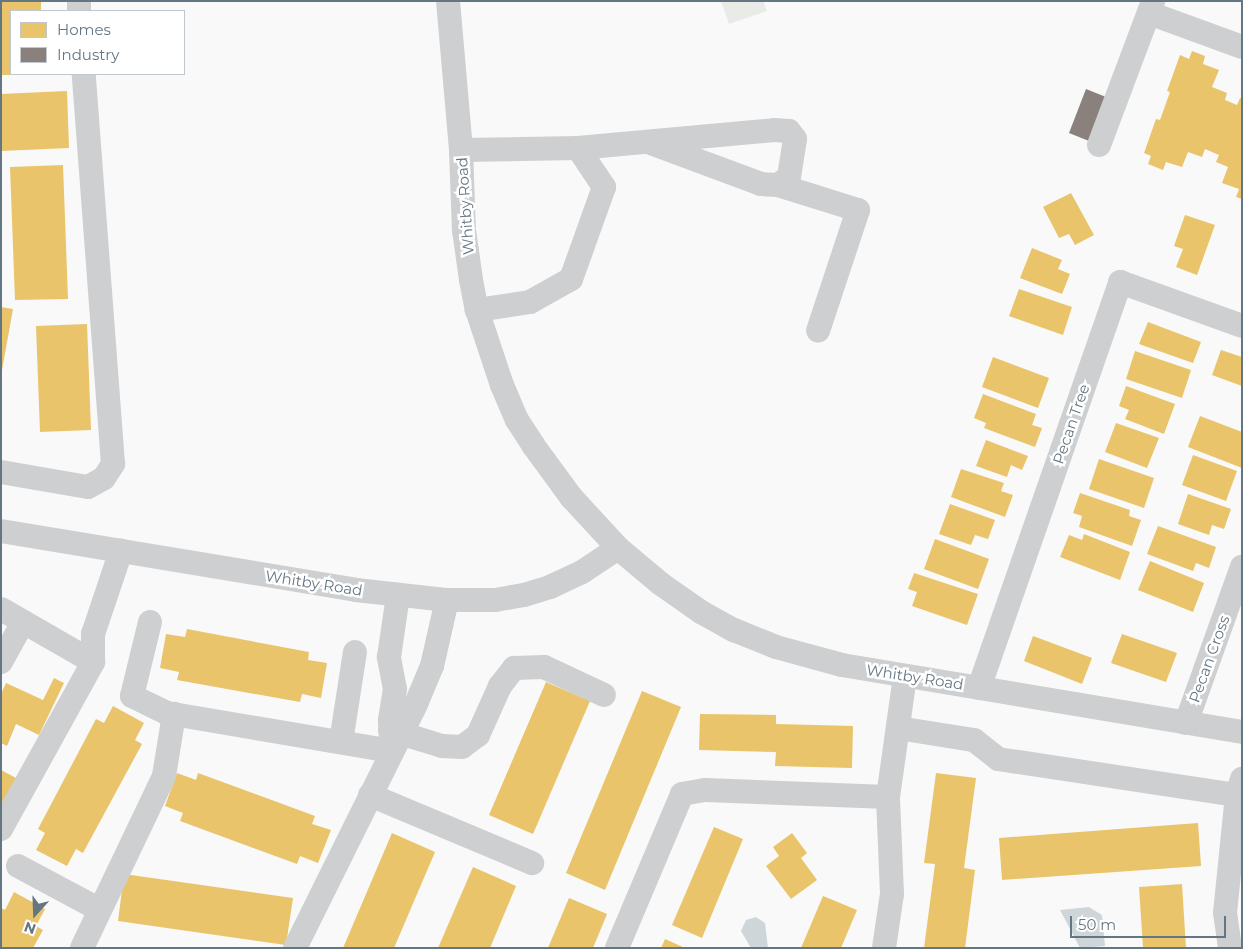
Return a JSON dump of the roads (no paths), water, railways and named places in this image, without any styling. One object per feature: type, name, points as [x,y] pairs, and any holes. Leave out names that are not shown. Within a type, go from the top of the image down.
[{"type":"street","name":"Whitby Road","points":[[448,1],[461,150],[464,230],[477,310],[502,385],[517,420],[572,497],[618,548],[660,584],[701,612],[734,630],[776,647],[842,665],[1242,732]]},
{"type":"street","points":[[1099,145],[1151,7],[1242,47]]},
{"type":"street","points":[[1,472],[88,488],[104,478],[113,464],[84,75]]},
{"type":"street","points":[[461,150],[578,148],[651,143],[774,130],[789,132],[795,138],[789,177],[778,185]]},
{"type":"street","points":[[651,143],[761,184],[778,185],[858,210],[818,331]]},
{"type":"street","points":[[477,310],[530,302],[571,279],[604,187],[578,148]]},
{"type":"street","name":"Pecan Tree","points":[[979,688],[1120,282],[1242,326]]},
{"type":"street","name":"Whitby Road","points":[[1,531],[398,595],[447,600],[496,600],[541,590],[582,572],[618,548]]},
{"type":"street","points":[[1,829],[93,662],[93,634],[121,551]]},
{"type":"street","name":"Pecan Cross","points":[[1186,723],[1242,567]]},
{"type":"street","points":[[394,738],[390,720],[395,689],[389,657],[398,595]]},
{"type":"street","points":[[295,948],[370,795],[394,738],[427,679],[432,666],[447,600]]},
{"type":"street","points":[[1,609],[93,662]]},
{"type":"street","points":[[1,662],[23,622]]},
{"type":"street","points":[[150,622],[132,696],[174,714],[341,742],[394,738],[442,746],[462,747],[478,735],[500,686],[514,668],[544,667],[604,695]]},
{"type":"street","points":[[341,742],[355,652]]},
{"type":"street","points":[[391,673],[427,679]]},
{"type":"street","points":[[884,948],[892,894],[888,797],[905,676]]},
{"type":"street","points":[[82,948],[164,776],[174,714]]},
{"type":"street","points":[[898,728],[974,740],[998,759],[1240,787],[1225,913],[1230,948]]},
{"type":"street","points":[[617,948],[682,794],[705,790],[888,797]]},
{"type":"street","points":[[370,795],[532,863]]},
{"type":"street","points":[[18,866],[100,910]]}]
